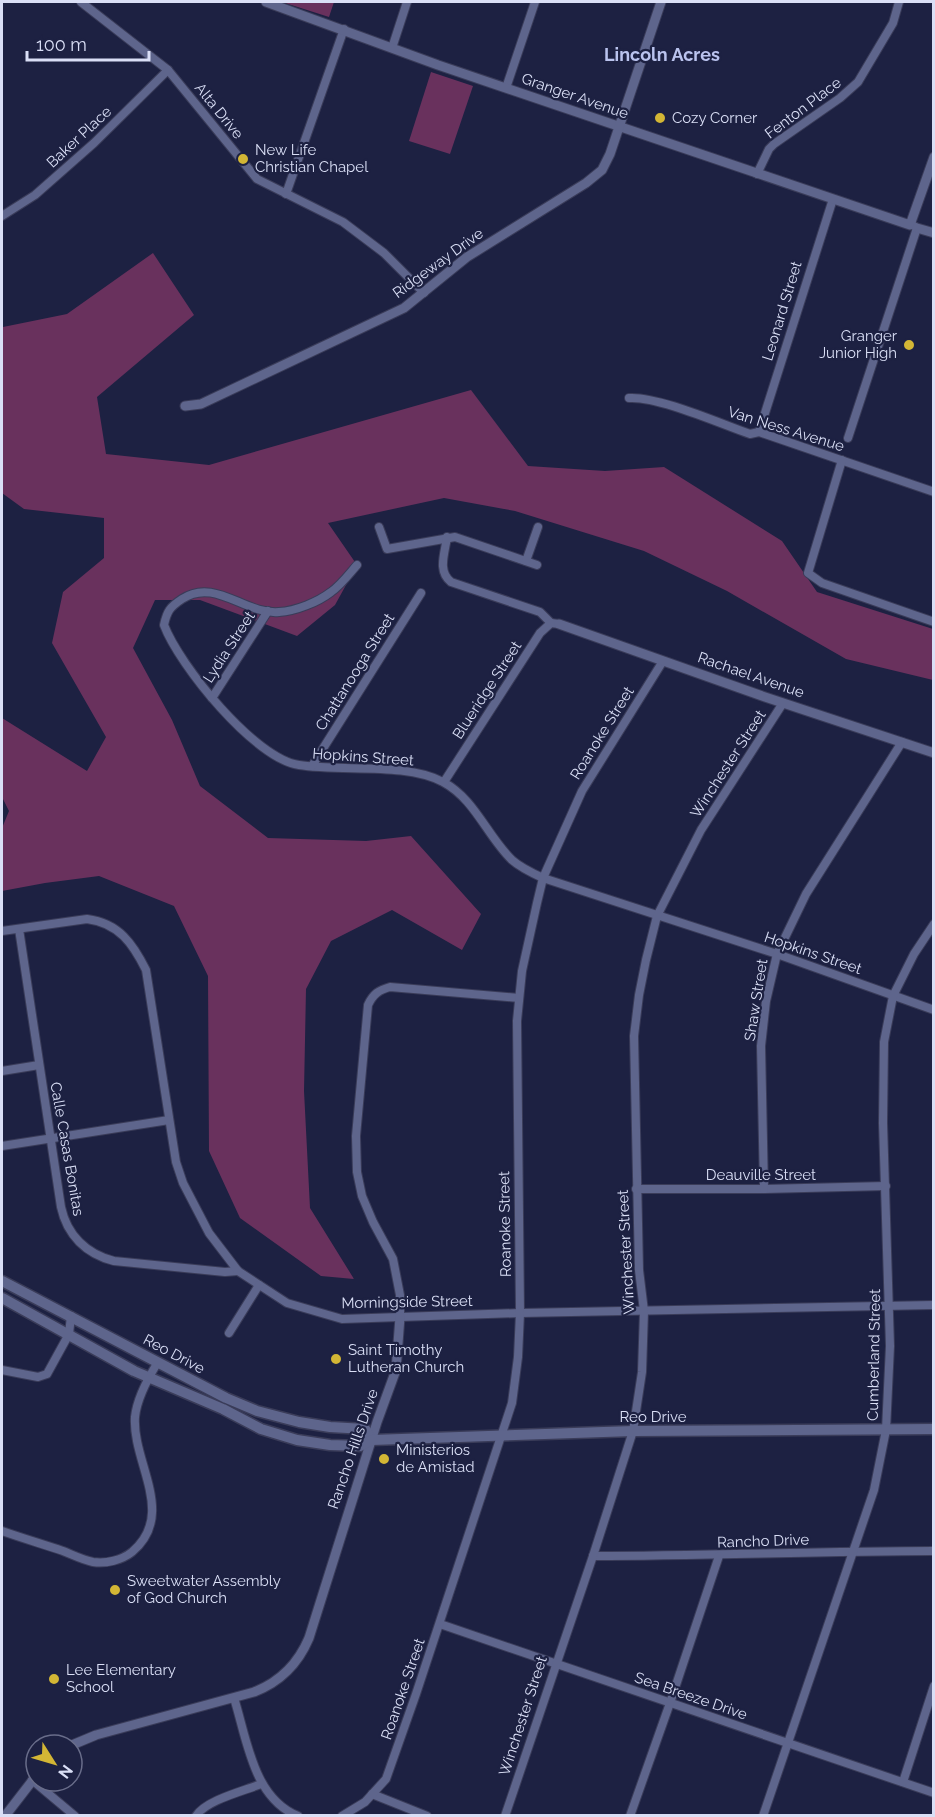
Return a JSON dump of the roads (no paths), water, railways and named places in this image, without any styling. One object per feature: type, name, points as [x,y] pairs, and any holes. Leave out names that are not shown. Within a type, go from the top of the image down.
[{"type":"main road","name":"Reo Drive","points":[[2,1281],[226,1398],[257,1411],[299,1422],[365,1429],[372,1440]]},
{"type":"main road","name":"Reo Drive","points":[[2,1298],[148,1377],[261,1428],[297,1440],[330,1445],[360,1446],[372,1440],[633,1431],[933,1429]]},
{"type":"street","name":"Alta Drive","points":[[81,2],[168,69],[257,179],[343,222],[384,253],[424,294]]},
{"type":"street","name":"Granger Avenue","points":[[266,2],[619,128],[933,233]]},
{"type":"street","points":[[392,48],[407,2]]},
{"type":"street","points":[[506,88],[536,2]]},
{"type":"street","name":"Ridgeway Drive","points":[[184,406],[201,404],[404,308],[424,294],[467,256],[586,183],[602,170],[610,154],[661,2]]},
{"type":"street","name":"Fenton Place","points":[[757,174],[774,144],[840,98],[858,82],[893,23],[899,2]]},
{"type":"street","points":[[286,194],[344,29]]},
{"type":"street","name":"Baker Place","points":[[2,216],[35,195],[94,143],[168,69]]},
{"type":"street","points":[[848,438],[933,157]]},
{"type":"street","name":"Leonard Street","points":[[759,432],[833,199]]},
{"type":"street","name":"Van Ness Avenue","points":[[629,398],[637,397],[666,405],[750,434],[759,432],[933,492]]},
{"type":"street","points":[[842,460],[808,573],[822,584],[933,622]]},
{"type":"street","points":[[379,527],[387,549],[455,537],[537,565]]},
{"type":"street","points":[[526,561],[538,527]]},
{"type":"street","points":[[447,537],[442,571],[444,577],[451,582],[540,612],[555,623]]},
{"type":"street","name":"Hopkins Street","points":[[357,565],[331,592],[292,610],[278,612],[253,609],[217,593],[204,592],[185,597],[168,611],[164,625],[175,647],[212,698],[262,748],[290,763],[396,770],[444,782],[463,798],[511,859],[523,869],[543,878],[777,954],[933,1010]]},
{"type":"street","name":"Chattanooga Street","points":[[312,766],[422,593]]},
{"type":"street","name":"Lydia Street","points":[[212,698],[268,611]]},
{"type":"street","name":"Rachael Avenue","points":[[555,623],[933,753]]},
{"type":"street","name":"Blueridge Street","points":[[444,782],[540,633],[545,626],[555,623]]},
{"type":"street","name":"Roanoke Street","points":[[342,1815],[358,1807],[386,1779],[440,1624],[512,1403],[518,1357],[520,1313],[517,1050],[519,998],[522,971],[543,878],[582,791],[663,661]]},
{"type":"street","name":"Winchester Street","points":[[504,1815],[593,1557],[633,1431],[642,1372],[644,1311],[639,1270],[636,1189],[634,1036],[643,973],[657,916],[701,830],[783,703]]},
{"type":"street","name":"Shaw Street","points":[[764,1189],[761,1046],[766,1001],[777,954],[806,894],[902,742]]},
{"type":"street","name":"Morningside Street","points":[[2,931],[87,919],[123,934],[135,948],[146,970],[176,1162],[183,1183],[210,1233],[238,1271],[287,1303],[342,1319],[933,1305]]},
{"type":"street","name":"Cumberland Street","points":[[763,1815],[874,1490],[886,1430],[890,1356],[882,1057],[886,1022],[893,996],[914,954],[933,924]]},
{"type":"street","name":"Calle Casas Bonitas","points":[[19,929],[50,1138],[63,1215],[69,1230],[85,1248],[99,1257],[114,1261],[225,1272],[238,1271]]},
{"type":"street","name":"Rancho Hills Drive","points":[[84,1740],[254,1692],[277,1680],[296,1662],[305,1646],[396,1370],[400,1295],[393,1259],[362,1197],[357,1172],[356,1136],[368,1005],[379,990],[390,987],[519,998]]},
{"type":"street","points":[[2,1071],[39,1065]]},
{"type":"street","points":[[2,1146],[169,1120]]},
{"type":"street","name":"Deauville Street","points":[[636,1189],[886,1186]]},
{"type":"street","points":[[229,1333],[258,1285]]},
{"type":"street","points":[[2,1370],[38,1377],[47,1374],[69,1334],[71,1316]]},
{"type":"street","points":[[2,1531],[94,1562],[112,1562],[131,1553],[147,1534],[153,1514],[152,1497],[135,1416],[148,1377],[158,1362]]},
{"type":"street","name":"Rancho Drive","points":[[593,1557],[933,1551]]},
{"type":"street","points":[[630,1815],[670,1703],[718,1556]]},
{"type":"street","name":"Sea Breeze Drive","points":[[440,1624],[933,1793]]},
{"type":"street","points":[[903,1782],[933,1686]]},
{"type":"street","points":[[234,1698],[261,1784],[277,1804],[298,1815]]},
{"type":"street","points":[[196,1815],[199,1810],[214,1802],[261,1784]]},
{"type":"street","points":[[5,1815],[24,1791]]},
{"type":"street","points":[[51,1793],[75,1815]]},
{"type":"street","points":[[372,1794],[427,1815]]},
{"type":"place","name":"Cozy Corner","points":[[660,118]]},
{"type":"place","name":"New Life Christian Chapel","points":[[243,159]]},
{"type":"place","name":"Granger Junior High","points":[[909,345]]},
{"type":"place","name":"Saint Timothy Lutheran Church","points":[[336,1359]]},
{"type":"place","name":"Ministerios de Amistad","points":[[384,1459]]},
{"type":"place","name":"Sweetwater Assembly of God Church","points":[[115,1590]]},
{"type":"place","name":"Lee Elementary School","points":[[54,1679]]},
{"type":"district","name":"Lincoln Acres","points":[[662,54]]}]
